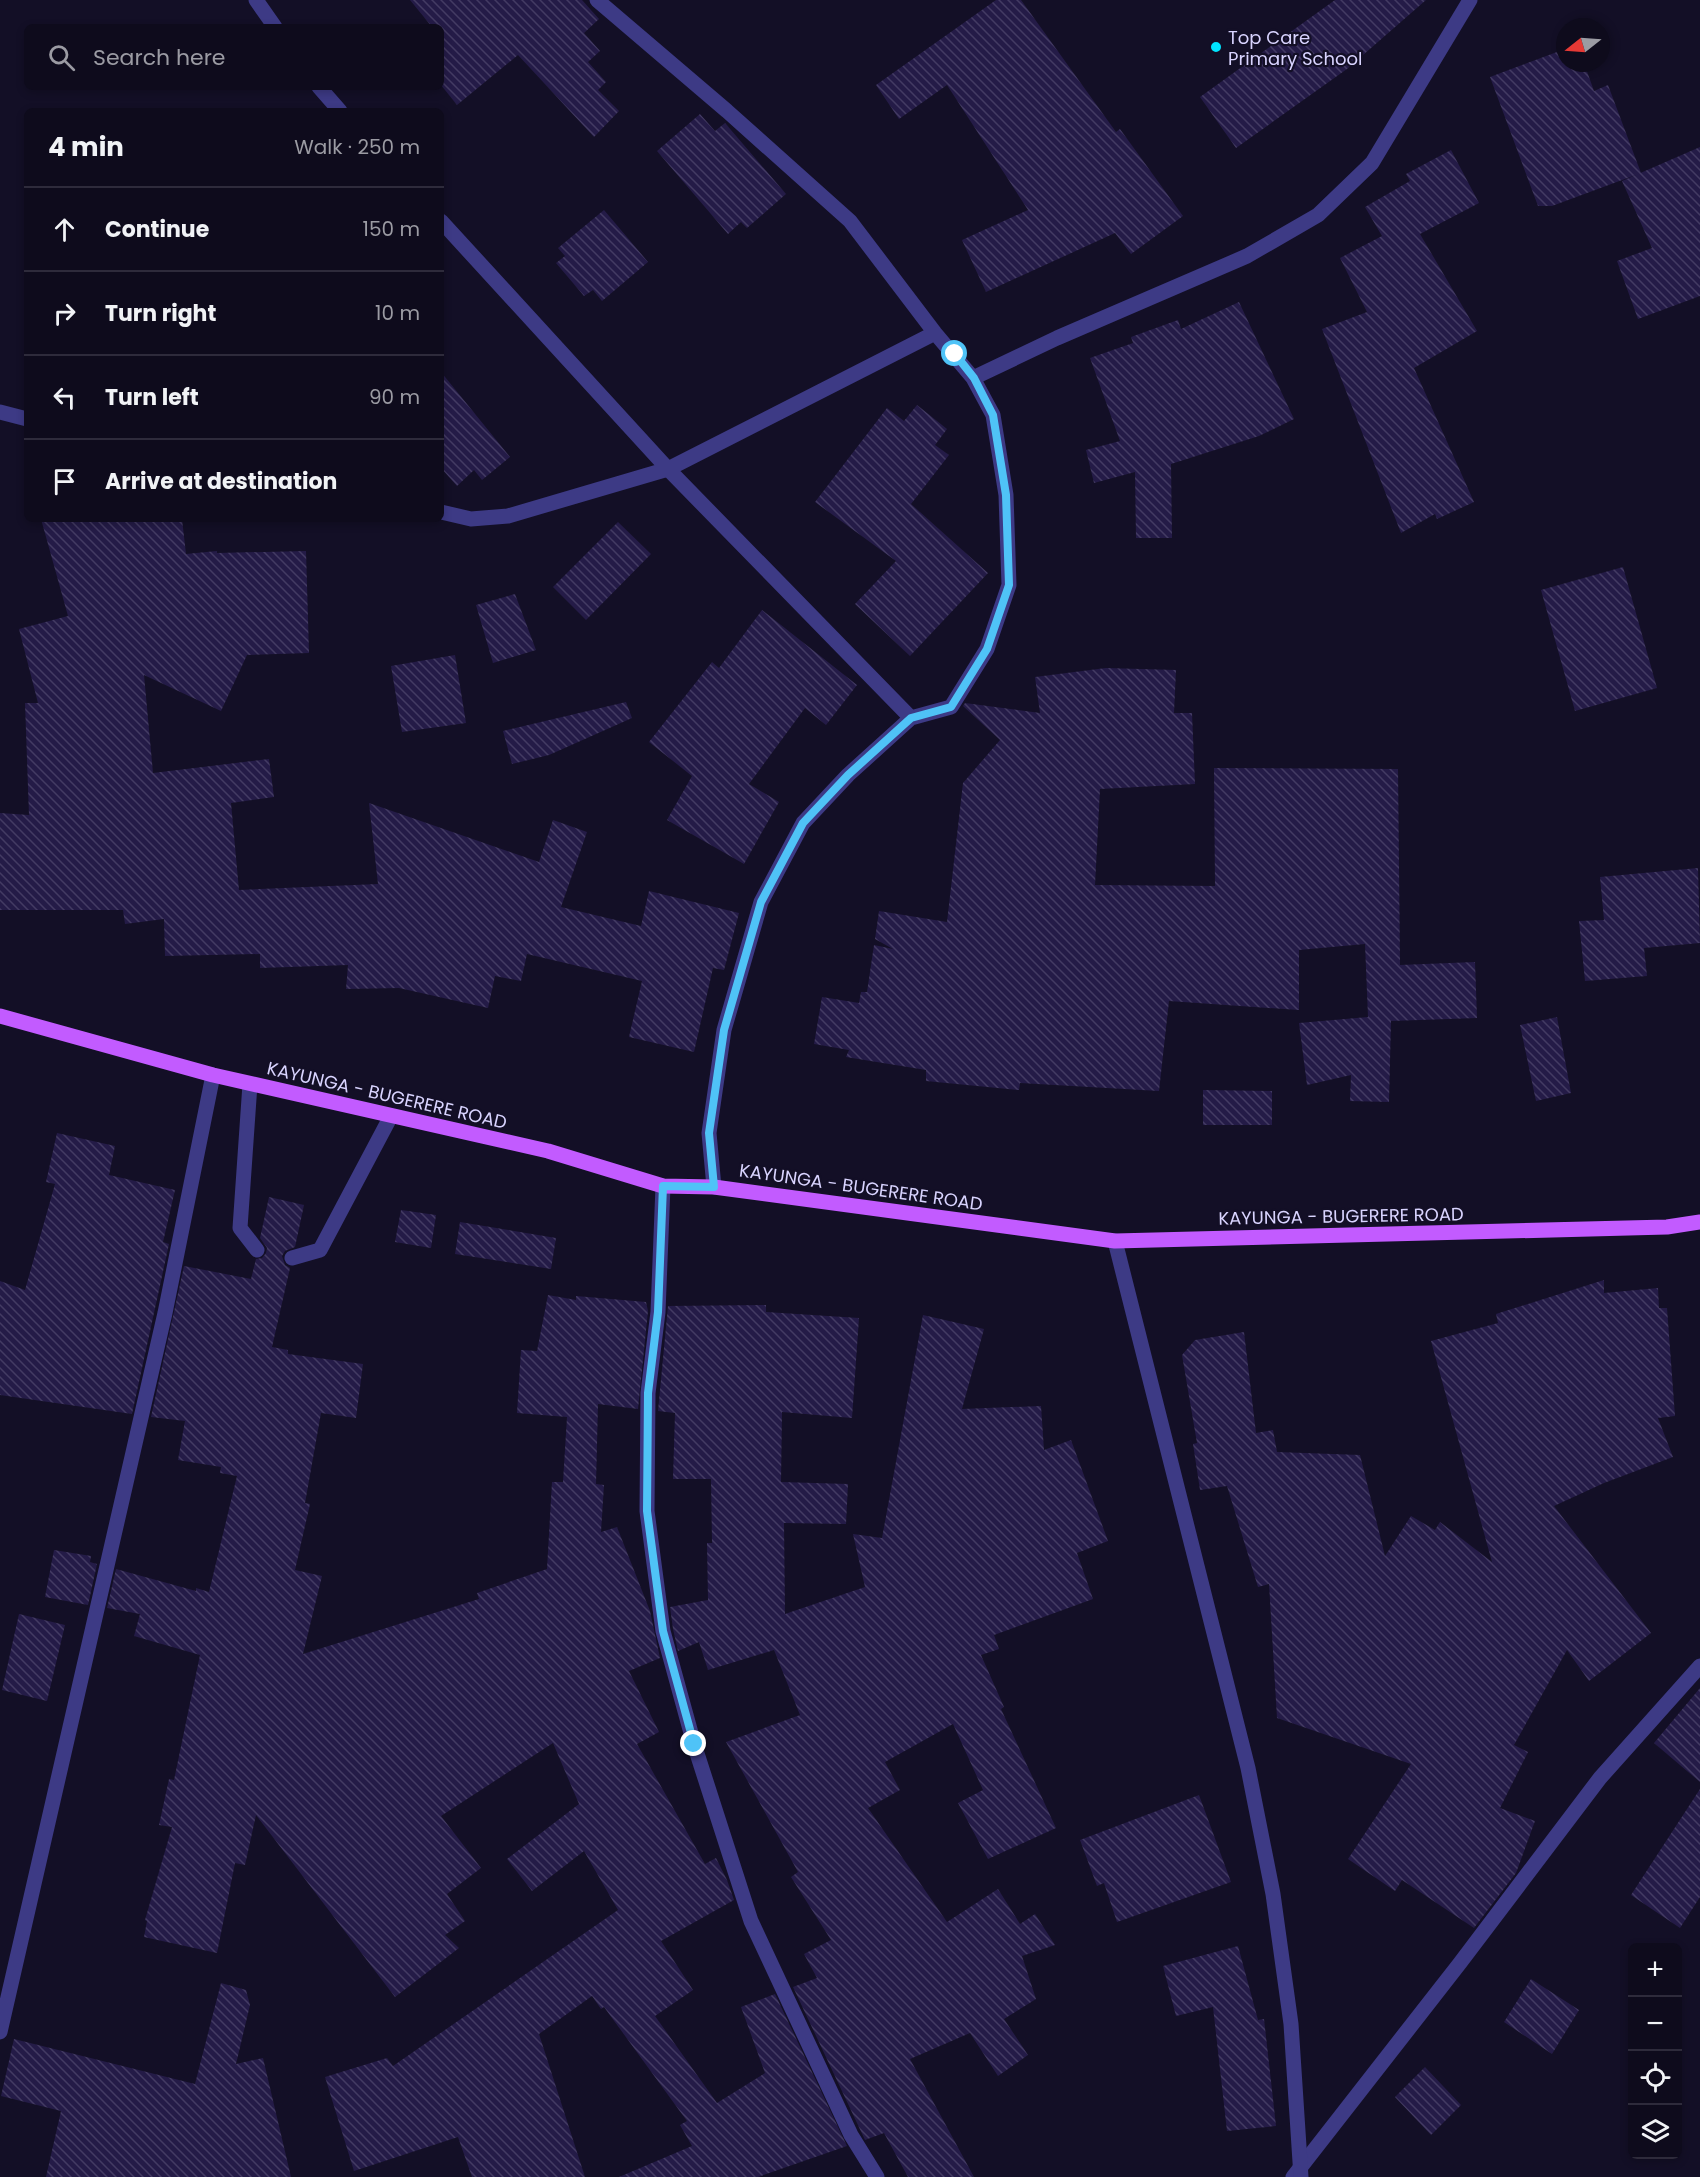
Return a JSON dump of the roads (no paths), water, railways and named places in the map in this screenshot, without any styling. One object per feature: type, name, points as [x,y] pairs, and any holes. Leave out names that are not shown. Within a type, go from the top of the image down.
[{"type":"main road","name":"KAYUNGA - BUGERERE ROAD","points":[[0,1016],[213,1075],[548,1151],[663,1186],[714,1187],[1115,1241],[1667,1227],[1700,1222]]},
{"type":"street","points":[[256,0],[273,24]]},
{"type":"street","points":[[597,0],[727,111],[850,221],[935,333],[974,378],[993,415],[1006,495],[1009,585],[987,649],[951,707],[911,718],[848,775],[803,823],[761,902],[724,1030],[709,1133],[714,1187]]},
{"type":"street","points":[[974,378],[1057,338],[1247,256],[1318,215],[1372,163],[1470,0]]},
{"type":"street","points":[[321,90],[337,108]]},
{"type":"street","points":[[444,224],[668,469],[911,718]]},
{"type":"street","points":[[444,513],[471,519],[508,516],[668,469],[935,333]]},
{"type":"street","points":[[0,412],[24,418]]},
{"type":"street","points":[[0,2032],[165,1313],[213,1075]]},
{"type":"street","points":[[250,1084],[240,1228],[257,1250]]},
{"type":"street","points":[[292,1258],[321,1250],[391,1116]]},
{"type":"street","points":[[663,1186],[658,1312],[648,1393],[647,1511],[663,1631],[694,1744],[751,1921],[851,2135],[877,2177]]},
{"type":"street","points":[[1115,1241],[1253,1791],[1273,1894],[1291,2024],[1298,2173]]},
{"type":"street","points":[[1298,2173],[1600,1778],[1700,1666]]},
{"type":"place","name":"Top Care Primary School","points":[[1216,47]]}]
